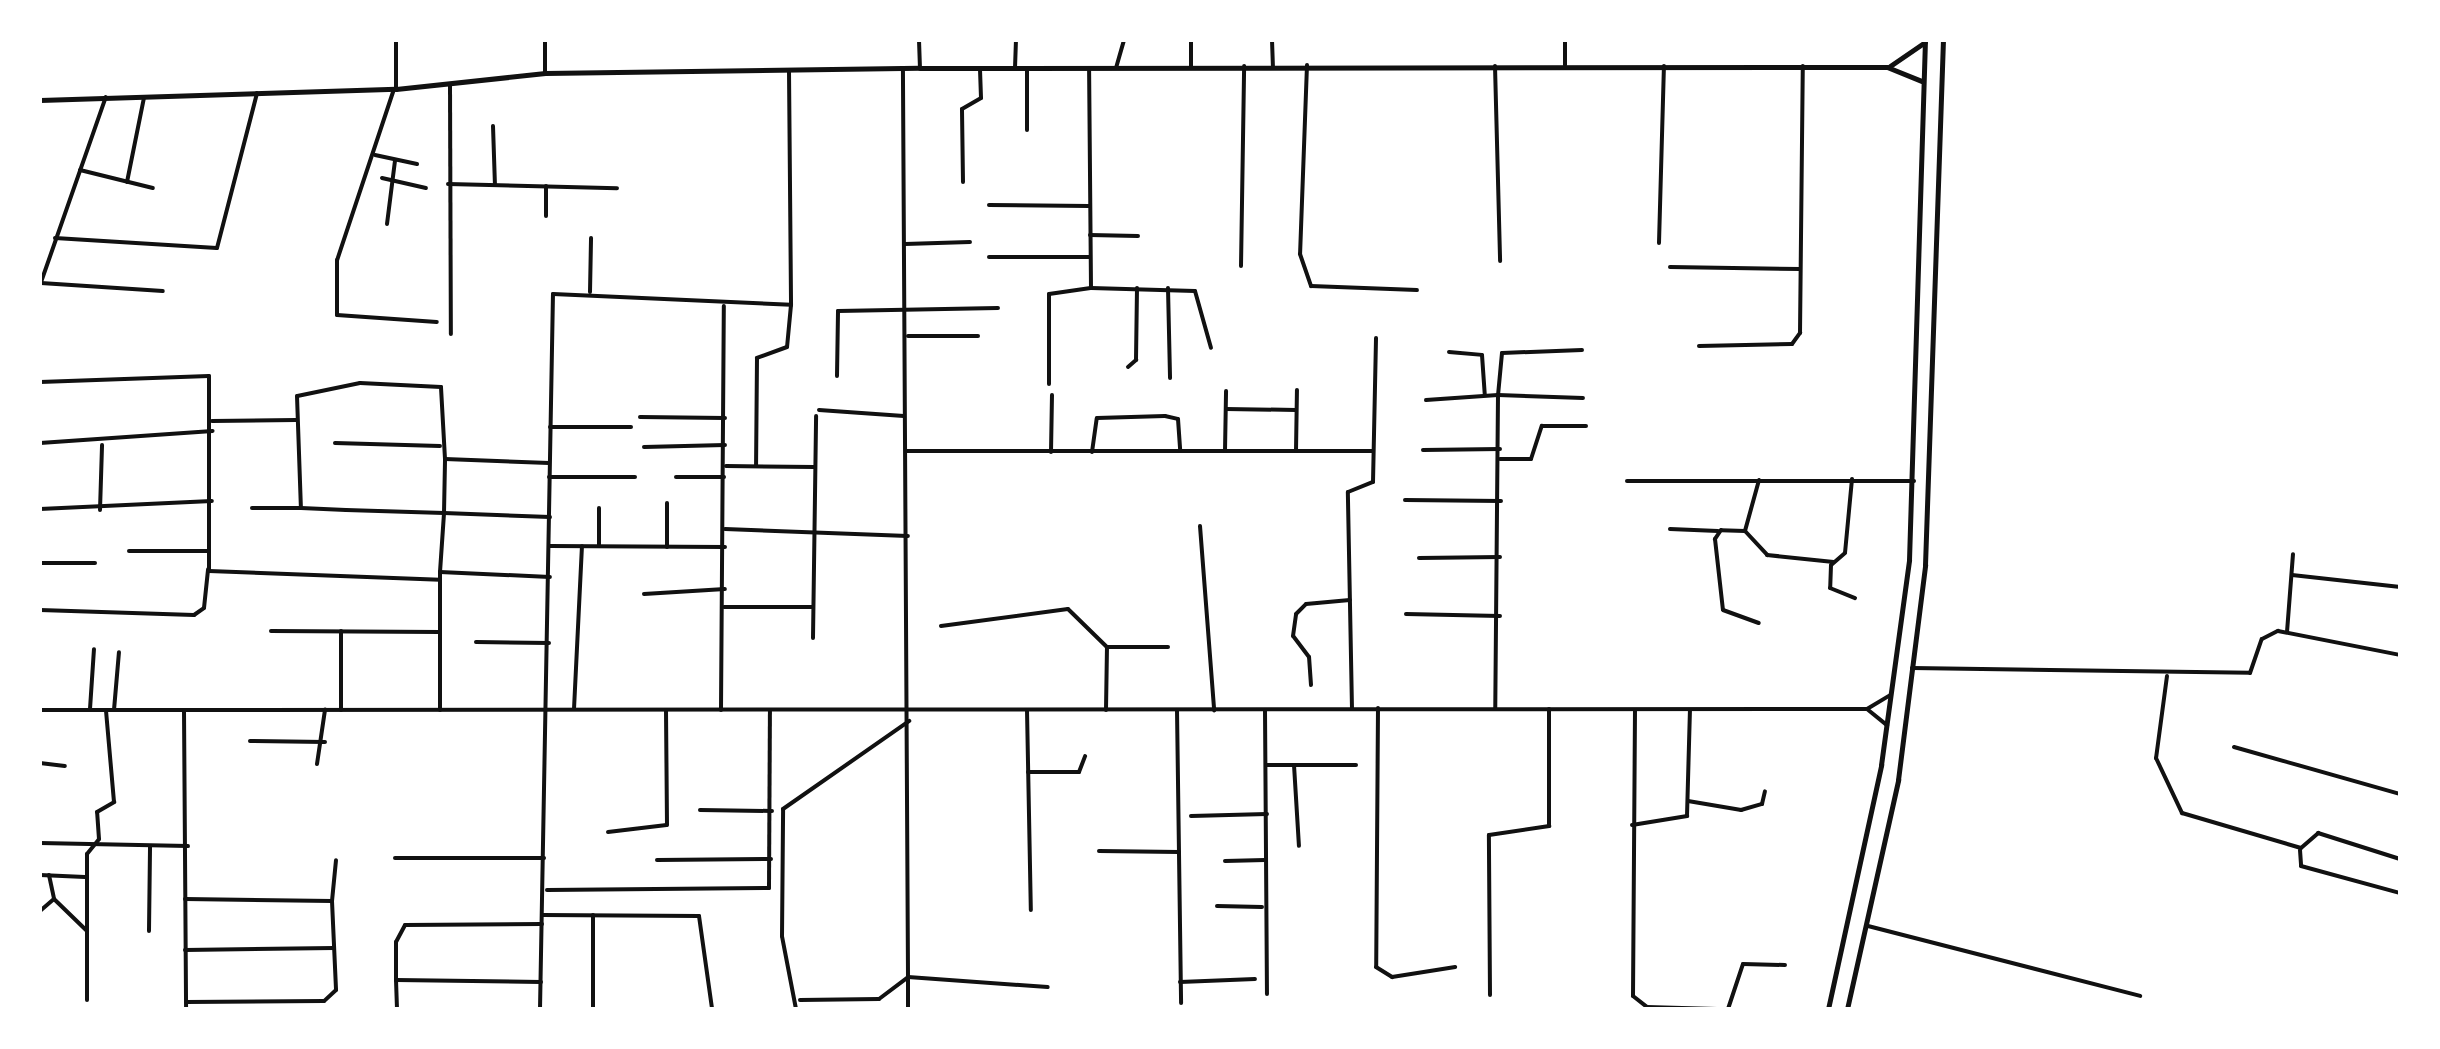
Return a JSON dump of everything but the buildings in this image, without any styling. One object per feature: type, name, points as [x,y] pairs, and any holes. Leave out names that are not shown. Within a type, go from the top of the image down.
[{"type":"main road","points":[[1847,1009],[1868,926],[1912,668],[1930,503],[1943,40]]},
{"type":"main road","points":[[1887,67],[1925,41]]},
{"type":"main road","points":[[1828,1009],[1887,724],[1914,481],[1925,41]]},
{"type":"main road","points":[[40,100],[395,89],[545,73],[920,68],[1887,67],[1921,81]]},
{"type":"street","points":[[396,40],[395,89],[337,260],[337,315],[438,322]]},
{"type":"street","points":[[545,40],[545,73]]},
{"type":"street","points":[[919,40],[920,68]]},
{"type":"street","points":[[1016,40],[1016,68]]},
{"type":"street","points":[[1116,68],[1124,40]]},
{"type":"street","points":[[1191,40],[1191,66]]},
{"type":"street","points":[[1272,40],[1273,66]]},
{"type":"street","points":[[1564,66],[1566,40]]},
{"type":"street","points":[[1241,266],[1244,66]]},
{"type":"street","points":[[1306,66],[1300,254],[1311,286],[1417,290]]},
{"type":"street","points":[[1495,66],[1500,261]]},
{"type":"street","points":[[1659,243],[1664,66]]},
{"type":"street","points":[[1700,346],[1797,340],[1802,66]]},
{"type":"street","points":[[963,182],[962,109],[981,98],[980,68]]},
{"type":"street","points":[[1026,68],[1027,130]]},
{"type":"street","points":[[1089,68],[1091,288]]},
{"type":"street","points":[[904,69],[910,710],[908,1009]]},
{"type":"street","points":[[756,466],[757,358],[787,347],[791,305],[789,71]]},
{"type":"street","points":[[450,85],[450,334]]},
{"type":"street","points":[[55,238],[217,248],[257,93]]},
{"type":"street","points":[[127,182],[144,96]]},
{"type":"street","points":[[106,97],[40,284],[163,290]]},
{"type":"street","points":[[493,126],[495,184]]},
{"type":"street","points":[[374,154],[417,164]]},
{"type":"street","points":[[387,224],[395,161]]},
{"type":"street","points":[[80,170],[152,188]]},
{"type":"street","points":[[382,178],[426,188]]},
{"type":"street","points":[[448,184],[617,188]]},
{"type":"street","points":[[546,185],[546,216]]},
{"type":"street","points":[[989,206],[1089,206]]},
{"type":"street","points":[[1090,235],[1138,236]]},
{"type":"street","points":[[590,292],[591,238]]},
{"type":"street","points":[[905,244],[970,242]]},
{"type":"street","points":[[989,258],[1090,258]]},
{"type":"street","points":[[1670,267],[1801,269]]},
{"type":"street","points":[[1048,384],[1049,294],[1091,288],[1168,288],[1200,298],[1211,348]]},
{"type":"street","points":[[1128,367],[1137,288]]},
{"type":"street","points":[[1168,288],[1170,378]]},
{"type":"street","points":[[540,1009],[550,709],[550,300],[590,292],[724,306],[791,305]]},
{"type":"street","points":[[722,710],[724,306]]},
{"type":"street","points":[[837,376],[838,311],[998,308]]},
{"type":"street","points":[[907,336],[978,336]]},
{"type":"street","points":[[1352,708],[1348,492],[1373,482],[1376,338]]},
{"type":"street","points":[[1495,710],[1500,616],[1498,394],[1502,353],[1582,350]]},
{"type":"street","points":[[1450,352],[1482,355],[1485,394]]},
{"type":"street","points":[[40,382],[208,376],[212,421],[212,501],[204,608],[194,615],[40,610]]},
{"type":"street","points":[[301,508],[296,420],[299,392],[433,385],[442,390],[441,446],[445,459],[440,710]]},
{"type":"street","points":[[1225,450],[1226,390]]},
{"type":"street","points":[[1296,451],[1297,390]]},
{"type":"street","points":[[1426,400],[1485,394],[1583,398]]},
{"type":"street","points":[[1051,452],[1052,395]]},
{"type":"street","points":[[1226,409],[1296,410]]},
{"type":"street","points":[[820,410],[906,416]]},
{"type":"street","points":[[813,638],[816,416]]},
{"type":"street","points":[[1092,452],[1097,418],[1165,416],[1178,419],[1180,450]]},
{"type":"street","points":[[640,417],[726,418]]},
{"type":"street","points":[[212,421],[296,420]]},
{"type":"street","points":[[1500,459],[1530,458],[1542,426],[1586,426]]},
{"type":"street","points":[[550,427],[631,427]]},
{"type":"street","points":[[40,443],[102,444],[212,431]]},
{"type":"street","points":[[335,443],[441,446]]},
{"type":"street","points":[[100,510],[102,444]]},
{"type":"street","points":[[644,447],[725,445]]},
{"type":"street","points":[[1423,450],[1500,450]]},
{"type":"street","points":[[907,451],[1373,451]]},
{"type":"street","points":[[445,459],[549,462]]},
{"type":"street","points":[[726,466],[815,467]]},
{"type":"street","points":[[549,476],[635,476]]},
{"type":"street","points":[[676,477],[724,478]]},
{"type":"street","points":[[1670,530],[1744,531],[1767,554],[1834,562],[1844,554],[1852,479]]},
{"type":"street","points":[[1744,531],[1758,480]]},
{"type":"street","points":[[1627,481],[1914,481]]},
{"type":"street","points":[[1405,500],[1501,502]]},
{"type":"street","points":[[40,509],[100,510],[212,501]]},
{"type":"street","points":[[667,502],[667,547]]},
{"type":"street","points":[[252,508],[550,517]]},
{"type":"street","points":[[599,546],[600,508]]},
{"type":"street","points":[[1200,526],[1214,710]]},
{"type":"street","points":[[725,529],[815,529],[908,536]]},
{"type":"street","points":[[1718,532],[1720,602],[1759,624]]},
{"type":"street","points":[[550,546],[725,547]]},
{"type":"street","points":[[574,709],[582,546]]},
{"type":"street","points":[[129,551],[209,551]]},
{"type":"street","points":[[2288,632],[2293,554]]},
{"type":"street","points":[[1420,558],[1500,557]]},
{"type":"street","points":[[40,562],[96,563]]},
{"type":"street","points":[[1834,562],[1832,591],[1855,598]]},
{"type":"street","points":[[208,566],[440,580]]},
{"type":"street","points":[[440,572],[550,577]]},
{"type":"street","points":[[2292,574],[2400,587]]},
{"type":"street","points":[[644,594],[725,589]]},
{"type":"street","points":[[1311,685],[1309,656],[1293,636],[1296,614],[1306,604],[1352,600]]},
{"type":"street","points":[[724,607],[813,607]]},
{"type":"street","points":[[941,626],[1068,609],[1107,647],[1168,647]]},
{"type":"street","points":[[1406,614],[1500,616]]},
{"type":"street","points":[[271,630],[440,632]]},
{"type":"street","points":[[340,710],[341,631]]},
{"type":"street","points":[[1912,668],[2167,676],[2250,673],[2266,634],[2288,632],[2400,655]]},
{"type":"street","points":[[476,642],[549,643]]},
{"type":"street","points":[[1106,710],[1107,647]]},
{"type":"street","points":[[90,710],[94,648]]},
{"type":"street","points":[[114,710],[120,652]]},
{"type":"street","points":[[2167,676],[2156,758],[2178,809],[2301,848]]},
{"type":"street","points":[[40,710],[1868,710],[1891,694]]},
{"type":"street","points":[[1378,708],[1376,967],[1392,977],[1455,967]]},
{"type":"street","points":[[1490,995],[1489,835],[1550,826],[1549,709]]},
{"type":"street","points":[[87,1000],[87,877],[97,812],[114,802],[106,710]]},
{"type":"street","points":[[184,710],[188,846],[186,1009]]},
{"type":"street","points":[[317,764],[324,742],[325,710]]},
{"type":"street","points":[[608,832],[667,825],[666,710]]},
{"type":"street","points":[[545,890],[769,888],[770,710]]},
{"type":"street","points":[[1027,710],[1031,910]]},
{"type":"street","points":[[1177,710],[1181,1003]]},
{"type":"street","points":[[1265,710],[1267,994]]},
{"type":"street","points":[[1634,710],[1634,1001],[1718,1009]]},
{"type":"street","points":[[1632,825],[1680,824],[1688,801],[1690,710]]},
{"type":"street","points":[[1868,710],[1887,724]]},
{"type":"street","points":[[796,1009],[800,1000],[782,936],[783,809],[910,721]]},
{"type":"street","points":[[250,741],[324,742]]},
{"type":"street","points":[[2234,748],[2400,794]]},
{"type":"street","points":[[1028,772],[1079,772],[1084,756]]},
{"type":"street","points":[[40,763],[66,766]]},
{"type":"street","points":[[1266,765],[1356,764]]},
{"type":"street","points":[[1294,766],[1299,846]]},
{"type":"street","points":[[1688,801],[1754,809],[1765,792]]},
{"type":"street","points":[[700,810],[772,811]]},
{"type":"street","points":[[1191,816],[1267,814]]},
{"type":"street","points":[[2400,859],[2318,833],[2301,848],[2301,866],[2400,894]]},
{"type":"street","points":[[40,844],[188,846]]},
{"type":"street","points":[[148,931],[150,845]]},
{"type":"street","points":[[1099,851],[1179,852]]},
{"type":"street","points":[[395,858],[544,858]]},
{"type":"street","points":[[186,1002],[332,999],[336,860]]},
{"type":"street","points":[[657,860],[771,860]]},
{"type":"street","points":[[1225,860],[1266,860]]},
{"type":"street","points":[[40,874],[87,877]]},
{"type":"street","points":[[49,875],[54,898],[88,931]]},
{"type":"street","points":[[40,911],[54,898]]},
{"type":"street","points":[[185,900],[332,901]]},
{"type":"street","points":[[1217,906],[1264,906]]},
{"type":"street","points":[[543,915],[698,916],[712,1009]]},
{"type":"street","points":[[593,915],[594,1009]]},
{"type":"street","points":[[397,1009],[396,980],[405,924],[542,924]]},
{"type":"street","points":[[1868,926],[2140,996]]},
{"type":"street","points":[[186,950],[334,948]]},
{"type":"street","points":[[1730,1008],[1743,964],[1785,965]]},
{"type":"street","points":[[800,1000],[880,999],[908,977],[1048,987]]},
{"type":"street","points":[[1180,982],[1255,979]]},
{"type":"street","points":[[396,980],[541,982]]}]
